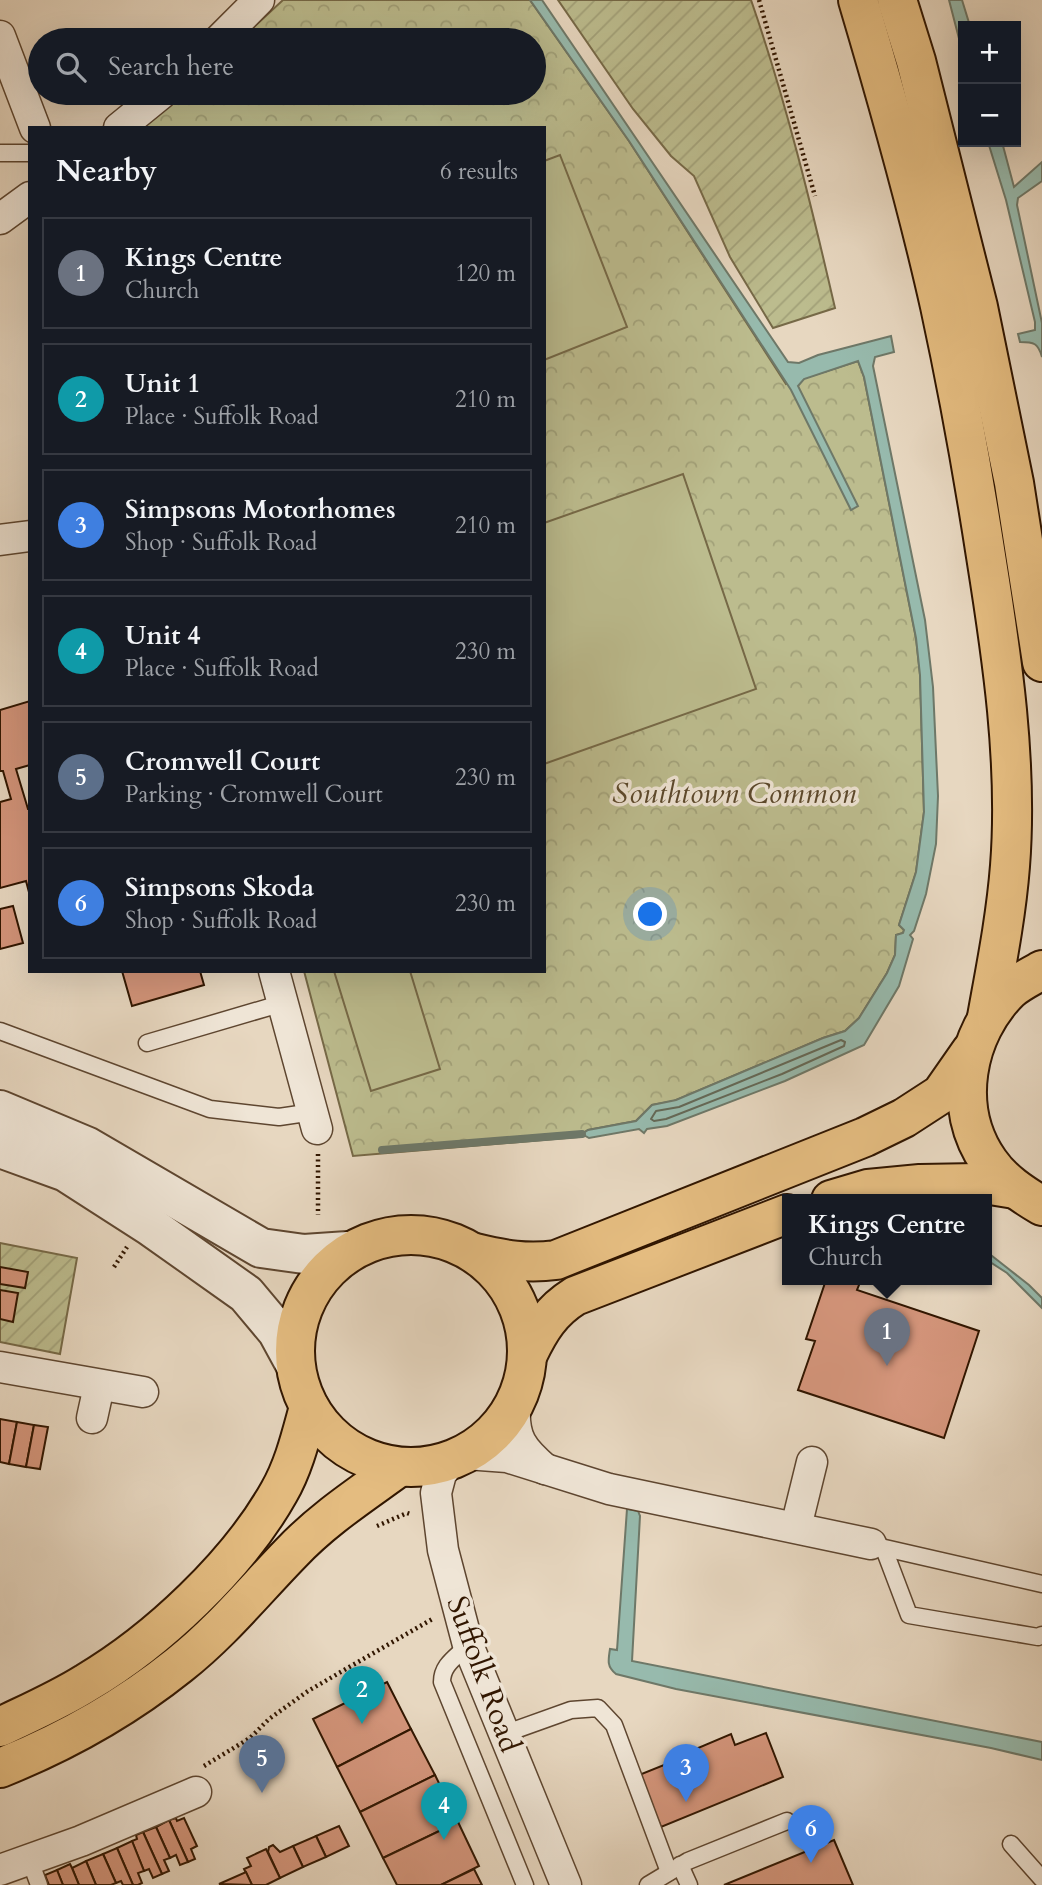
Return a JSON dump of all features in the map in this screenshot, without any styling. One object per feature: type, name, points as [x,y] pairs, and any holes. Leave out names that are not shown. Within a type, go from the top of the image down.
[{"type":"main road","points":[[475,1253],[504,1280],[523,1315],[528,1354],[524,1381],[515,1406],[494,1433],[459,1457],[426,1467],[399,1467],[372,1461],[346,1448],[325,1430],[309,1407],[295,1364],[296,1332],[305,1302],[323,1275],[348,1251],[373,1238],[410,1234],[444,1239],[475,1253],[509,1262],[556,1260],[866,1137],[904,1118],[941,1094],[971,1051],[987,1017],[1010,865],[1012,794],[996,622],[975,487],[940,306],[886,94],[858,0]]},
{"type":"main road","points":[[897,0],[916,61],[978,307],[1014,483],[1042,662]]},
{"type":"main road","points":[[987,1017],[1012,989],[1042,970]]},
{"type":"main road","points":[[971,1051],[966,1089],[972,1127],[988,1161],[1035,1202]]},
{"type":"main road","points":[[851,1194],[868,1189],[920,1184],[978,1182],[1035,1202]]},
{"type":"main road","points":[[528,1354],[541,1327],[558,1307],[575,1296],[782,1216]]},
{"type":"main road","points":[[0,1727],[87,1683],[154,1634],[202,1590],[239,1550],[279,1492],[296,1453],[309,1407]]},
{"type":"main road","points":[[0,1768],[36,1754],[107,1717],[180,1665],[232,1618],[319,1525],[399,1467]]},
{"type":"street","points":[[231,28],[259,0]]},
{"type":"street","points":[[0,36],[34,126]]},
{"type":"street","points":[[121,126],[147,105]]},
{"type":"street","points":[[0,219],[28,198]]},
{"type":"street","points":[[0,540],[28,536]]},
{"type":"street","points":[[275,973],[315,1120]]},
{"type":"street","points":[[0,1110],[86,1146],[261,1248],[304,1254],[348,1251]]},
{"type":"street","points":[[0,1148],[65,1172],[150,1226],[246,1294],[277,1331],[295,1364]]},
{"type":"street","points":[[0,1367],[143,1392]]},
{"type":"street","points":[[92,1418],[99,1386]]},
{"type":"street","points":[[515,1406],[514,1426],[518,1438],[528,1454],[548,1471]]},
{"type":"street","points":[[459,1457],[508,1457],[609,1489],[877,1546]]},
{"type":"street","name":"Suffolk Road","points":[[459,1457],[441,1474],[436,1493],[443,1550],[468,1645],[566,1885]]},
{"type":"street","points":[[796,1527],[812,1462]]},
{"type":"street","points":[[0,1870],[34,1872],[81,1840],[194,1786]]},
{"type":"lane","points":[[0,153],[28,153]]},
{"type":"lane","points":[[147,1042],[283,1003]]},
{"type":"lane","points":[[0,1031],[210,1109],[315,1120]]},
{"type":"lane","points":[[877,1546],[1042,1584]]},
{"type":"lane","points":[[877,1546],[909,1615],[1038,1637],[1042,1635]]},
{"type":"lane","points":[[468,1645],[442,1672],[442,1682],[525,1885]]},
{"type":"lane","points":[[504,1734],[571,1710],[598,1708],[614,1725],[674,1869],[689,1885]]},
{"type":"lane","points":[[648,1885],[674,1869],[788,1821]]},
{"type":"lane","points":[[1011,1844],[1042,1879]]},
{"type":"path","points":[[759,0],[815,196]]},
{"type":"path","points":[[315,1120],[318,1215]]},
{"type":"path","points":[[114,1266],[124,1252]]},
{"type":"path","points":[[374,1528],[407,1513],[418,1518]]},
{"type":"path","points":[[194,1786],[269,1718],[308,1690],[438,1615]]},
{"type":"green space","name":"Southtown Common","points":[[283,0],[530,0],[629,141],[786,384],[858,361],[864,377],[916,638],[920,675],[924,812],[916,872],[899,925],[904,930],[903,933],[896,935],[895,955],[887,973],[859,1018],[845,1031],[674,1101],[652,1105],[636,1121],[588,1130],[578,1137],[353,1156],[305,973],[546,973],[546,126],[143,126],[169,105],[546,105],[546,28],[253,28]]},
{"type":"green space","points":[[558,0],[751,0],[797,153],[835,308],[773,328],[730,257],[694,176],[671,156],[633,109]]},
{"type":"green space","points":[[560,155],[627,327],[546,359],[546,160]]},
{"type":"green space","points":[[683,474],[756,689],[546,763],[546,522]]},
{"type":"green space","points":[[335,973],[411,973],[440,1069],[371,1091]]},
{"type":"green space","points":[[0,1243],[77,1258],[60,1354],[0,1342]]},
{"type":"water","points":[[530,0],[542,0],[788,362],[799,363],[818,355],[891,336],[894,352],[875,357],[873,366],[925,620],[933,687],[938,796],[936,844],[926,894],[914,931],[910,935],[913,939],[899,986],[864,1045],[785,1081],[667,1126],[647,1129],[644,1133],[639,1129],[589,1138],[582,1134],[588,1130],[636,1121],[652,1105],[676,1100],[845,1031],[859,1018],[895,955],[896,935],[904,930],[899,925],[916,872],[924,812],[920,675],[916,638],[864,377],[858,361],[804,379],[798,386],[858,506],[851,510],[791,390],[629,141]]},
{"type":"water","points":[[949,0],[962,0],[968,21],[958,21],[958,35]]},
{"type":"water","points":[[990,147],[1003,147],[1014,187],[1042,162],[1042,181],[1018,198],[1017,205],[1042,323],[1042,357],[1035,344],[1020,342],[1018,334],[1035,330],[1035,322],[1006,200]]},
{"type":"water","points":[[992,1256],[1042,1298],[1042,1308],[1007,1273],[992,1263]]},
{"type":"water","points":[[627,1509],[638,1511],[640,1516],[632,1661],[1042,1742],[1042,1760],[676,1689],[616,1674],[610,1666],[609,1657],[610,1649],[617,1650]]},
{"type":"building","points":[[28,702],[28,766],[16,769],[28,809],[28,888],[26,881],[0,888],[0,802],[11,799],[3,771],[0,771],[0,710]]},
{"type":"building","points":[[13,906],[23,943],[0,949],[0,909]]},
{"type":"building","points":[[123,973],[201,973],[204,985],[132,1006]]},
{"type":"building","points":[[0,1267],[28,1272],[25,1288],[0,1284]]},
{"type":"building","points":[[824,1285],[859,1285],[857,1290],[979,1331],[944,1438],[798,1390],[815,1341],[806,1339]]},
{"type":"building","points":[[0,1290],[18,1293],[13,1322],[0,1319]]},
{"type":"building","points":[[0,1419],[17,1422],[9,1464],[0,1462]]},
{"type":"building","points":[[17,1422],[34,1425],[26,1467],[9,1464]]},
{"type":"building","points":[[34,1425],[48,1427],[40,1469],[26,1467]]},
{"type":"building","points":[[387,1682],[411,1729],[337,1767],[313,1719]]},
{"type":"building","points":[[411,1729],[435,1775],[360,1812],[337,1767]]},
{"type":"building","points":[[766,1733],[783,1777],[661,1827],[639,1775],[699,1751],[698,1748],[731,1734],[735,1745]]},
{"type":"building","points":[[435,1775],[458,1822],[383,1858],[360,1812]]},
{"type":"building","points":[[176,1818],[177,1821],[184,1818],[197,1846],[191,1849],[195,1859],[188,1862],[169,1820]]},
{"type":"building","points":[[169,1820],[188,1862],[180,1865],[176,1855],[170,1858],[156,1827]]},
{"type":"building","points":[[458,1822],[479,1866],[441,1885],[397,1885],[383,1858]]},
{"type":"building","points":[[339,1826],[349,1846],[326,1857],[316,1836]]},
{"type":"building","points":[[156,1827],[170,1858],[164,1860],[169,1871],[162,1874],[143,1832]]},
{"type":"building","points":[[143,1832],[162,1874],[153,1878],[149,1869],[144,1871],[132,1841],[137,1839],[136,1835]]},
{"type":"building","points":[[316,1836],[326,1857],[303,1867],[293,1846]]},
{"type":"building","points":[[834,1840],[853,1885],[724,1885]]},
{"type":"building","points":[[132,1841],[144,1871],[138,1873],[142,1883],[138,1885],[133,1885],[117,1848]]},
{"type":"building","points":[[273,1845],[280,1852],[293,1846],[303,1867],[280,1878],[268,1852]]},
{"type":"building","points":[[117,1848],[133,1885],[123,1885],[121,1881],[116,1883],[103,1854]]},
{"type":"building","points":[[266,1849],[280,1878],[266,1885],[252,1885],[244,1869],[251,1866],[247,1858]]},
{"type":"building","points":[[103,1854],[116,1883],[111,1885],[96,1885],[86,1861]]},
{"type":"building","points":[[86,1861],[96,1885],[79,1885],[72,1868]]},
{"type":"building","points":[[70,1864],[79,1885],[63,1885],[57,1870]]},
{"type":"building","points":[[474,1869],[482,1885],[441,1885]]},
{"type":"building","points":[[57,1870],[63,1885],[49,1885],[45,1875]]},
{"type":"building","points":[[246,1872],[252,1885],[219,1884]]},
{"type":"waterway","points":[[382,1150],[582,1134]]},
{"type":"place","name":"Kings Centre","points":[[887,1366]]},
{"type":"place","name":"Unit 1","points":[[362,1724]]},
{"type":"place","name":"Cromwell Court","points":[[262,1793]]},
{"type":"place","name":"Simpsons Motorhomes","points":[[686,1802]]},
{"type":"place","name":"Unit 4","points":[[444,1840]]},
{"type":"place","name":"Simpsons Skoda","points":[[811,1863]]}]
